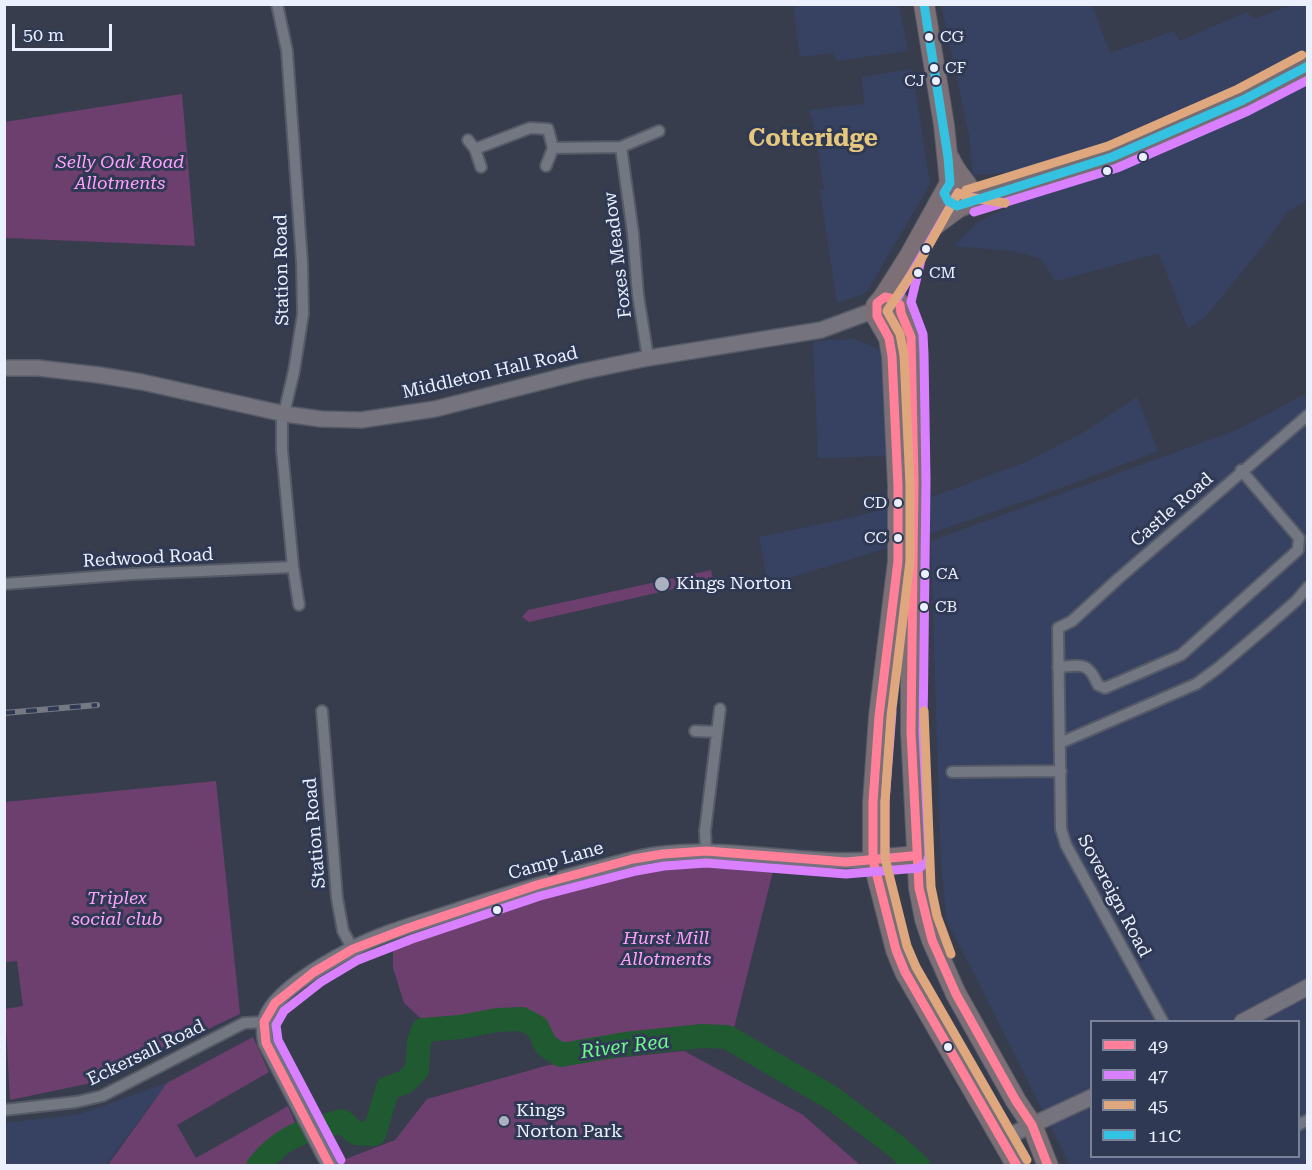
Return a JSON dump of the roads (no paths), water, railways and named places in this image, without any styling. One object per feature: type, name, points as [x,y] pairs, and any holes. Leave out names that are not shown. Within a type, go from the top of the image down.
[{"type":"highway","points":[[924,4],[948,157],[959,192],[920,236],[887,309],[892,356],[904,564],[919,888],[932,940],[956,994],[1032,1125],[1048,1166]]},
{"type":"highway","points":[[887,309],[910,337],[913,521],[879,716],[873,802],[873,860],[896,950],[905,972],[1017,1166]]},
{"type":"highway","points":[[873,860],[917,856]]},
{"type":"main road","points":[[959,192],[1007,191],[1112,157],[1243,100],[1308,66]]},
{"type":"street","name":"Station Road","points":[[277,4],[287,51],[302,262],[303,304],[296,360],[282,422],[282,450],[293,567],[299,605]]},
{"type":"street","points":[[481,167],[471,145],[530,128],[548,129],[553,148],[546,166]]},
{"type":"street","points":[[553,148],[621,147],[659,131]]},
{"type":"street","name":"Foxes Meadow","points":[[621,147],[633,233],[638,295],[648,358]]},
{"type":"street","name":"Middleton Hall Road","points":[[4,368],[38,368],[99,375],[142,382],[285,414],[321,419],[362,420],[435,410],[580,372],[648,358],[821,330],[887,309]]},
{"type":"street","name":"Castle Road","points":[[1058,628],[1072,621],[1241,470],[1308,415]]},
{"type":"street","points":[[1058,667],[1086,667],[1091,670],[1098,685],[1105,688],[1181,655],[1298,550],[1299,538],[1241,470]]},
{"type":"street","name":"Redwood Road","points":[[4,584],[133,574],[293,567]]},
{"type":"street","points":[[1060,743],[1196,684],[1264,629],[1296,601],[1308,587]]},
{"type":"street","name":"Sovereign Road","points":[[1058,628],[1061,829],[1066,845],[1162,1020]]},
{"type":"street","points":[[706,851],[705,831],[720,709]]},
{"type":"street","name":"Station Road","points":[[322,711],[337,898],[343,931],[353,949]]},
{"type":"street","points":[[694,731],[717,732]]},
{"type":"street","points":[[952,772],[1061,771]]},
{"type":"street","name":"Camp Lane","points":[[264,1022],[275,1004],[314,972],[353,949],[427,921],[537,885],[633,859],[706,851],[846,862],[873,860]]},
{"type":"street","points":[[1246,1020],[1308,987]]},
{"type":"street","name":"Eckersall Road","points":[[4,1110],[76,1102],[102,1095],[246,1022],[264,1022]]},
{"type":"street","points":[[264,1022],[266,1043],[330,1166]]},
{"type":"street","points":[[1002,1138],[1090,1098]]},
{"type":"waterway","name":"River Rea","points":[[258,1166],[286,1140],[342,1121],[356,1133],[374,1134],[388,1088],[405,1082],[417,1070],[419,1042],[423,1030],[522,1019],[537,1027],[546,1045],[561,1055],[625,1044],[702,1036],[727,1037],[832,1098],[897,1147],[918,1166]]},
{"type":"railway","points":[[4,713],[97,705]]},
{"type":"place","name":"CG","points":[[929,37]]},
{"type":"place","name":"CF","points":[[934,68]]},
{"type":"place","name":"CJ","points":[[936,81]]},
{"type":"place","name":"CM","points":[[918,273]]},
{"type":"place","name":"CD","points":[[898,503]]},
{"type":"place","name":"CC","points":[[898,538]]},
{"type":"place","name":"CA","points":[[925,574]]},
{"type":"place","name":"Kings Norton","points":[[662,584]]},
{"type":"place","name":"CB","points":[[924,607]]},
{"type":"place","name":"Kings Norton Park","points":[[504,1121]]},
{"type":"district","name":"Cotteridge","points":[[813,139]]},
{"type":"park label","name":"Selly Oak Road Allotments","points":[[120,174]]},
{"type":"park label","name":"Triplex social club","points":[[117,909]]},
{"type":"park label","name":"Hurst Mill Allotments","points":[[666,949]]}]
